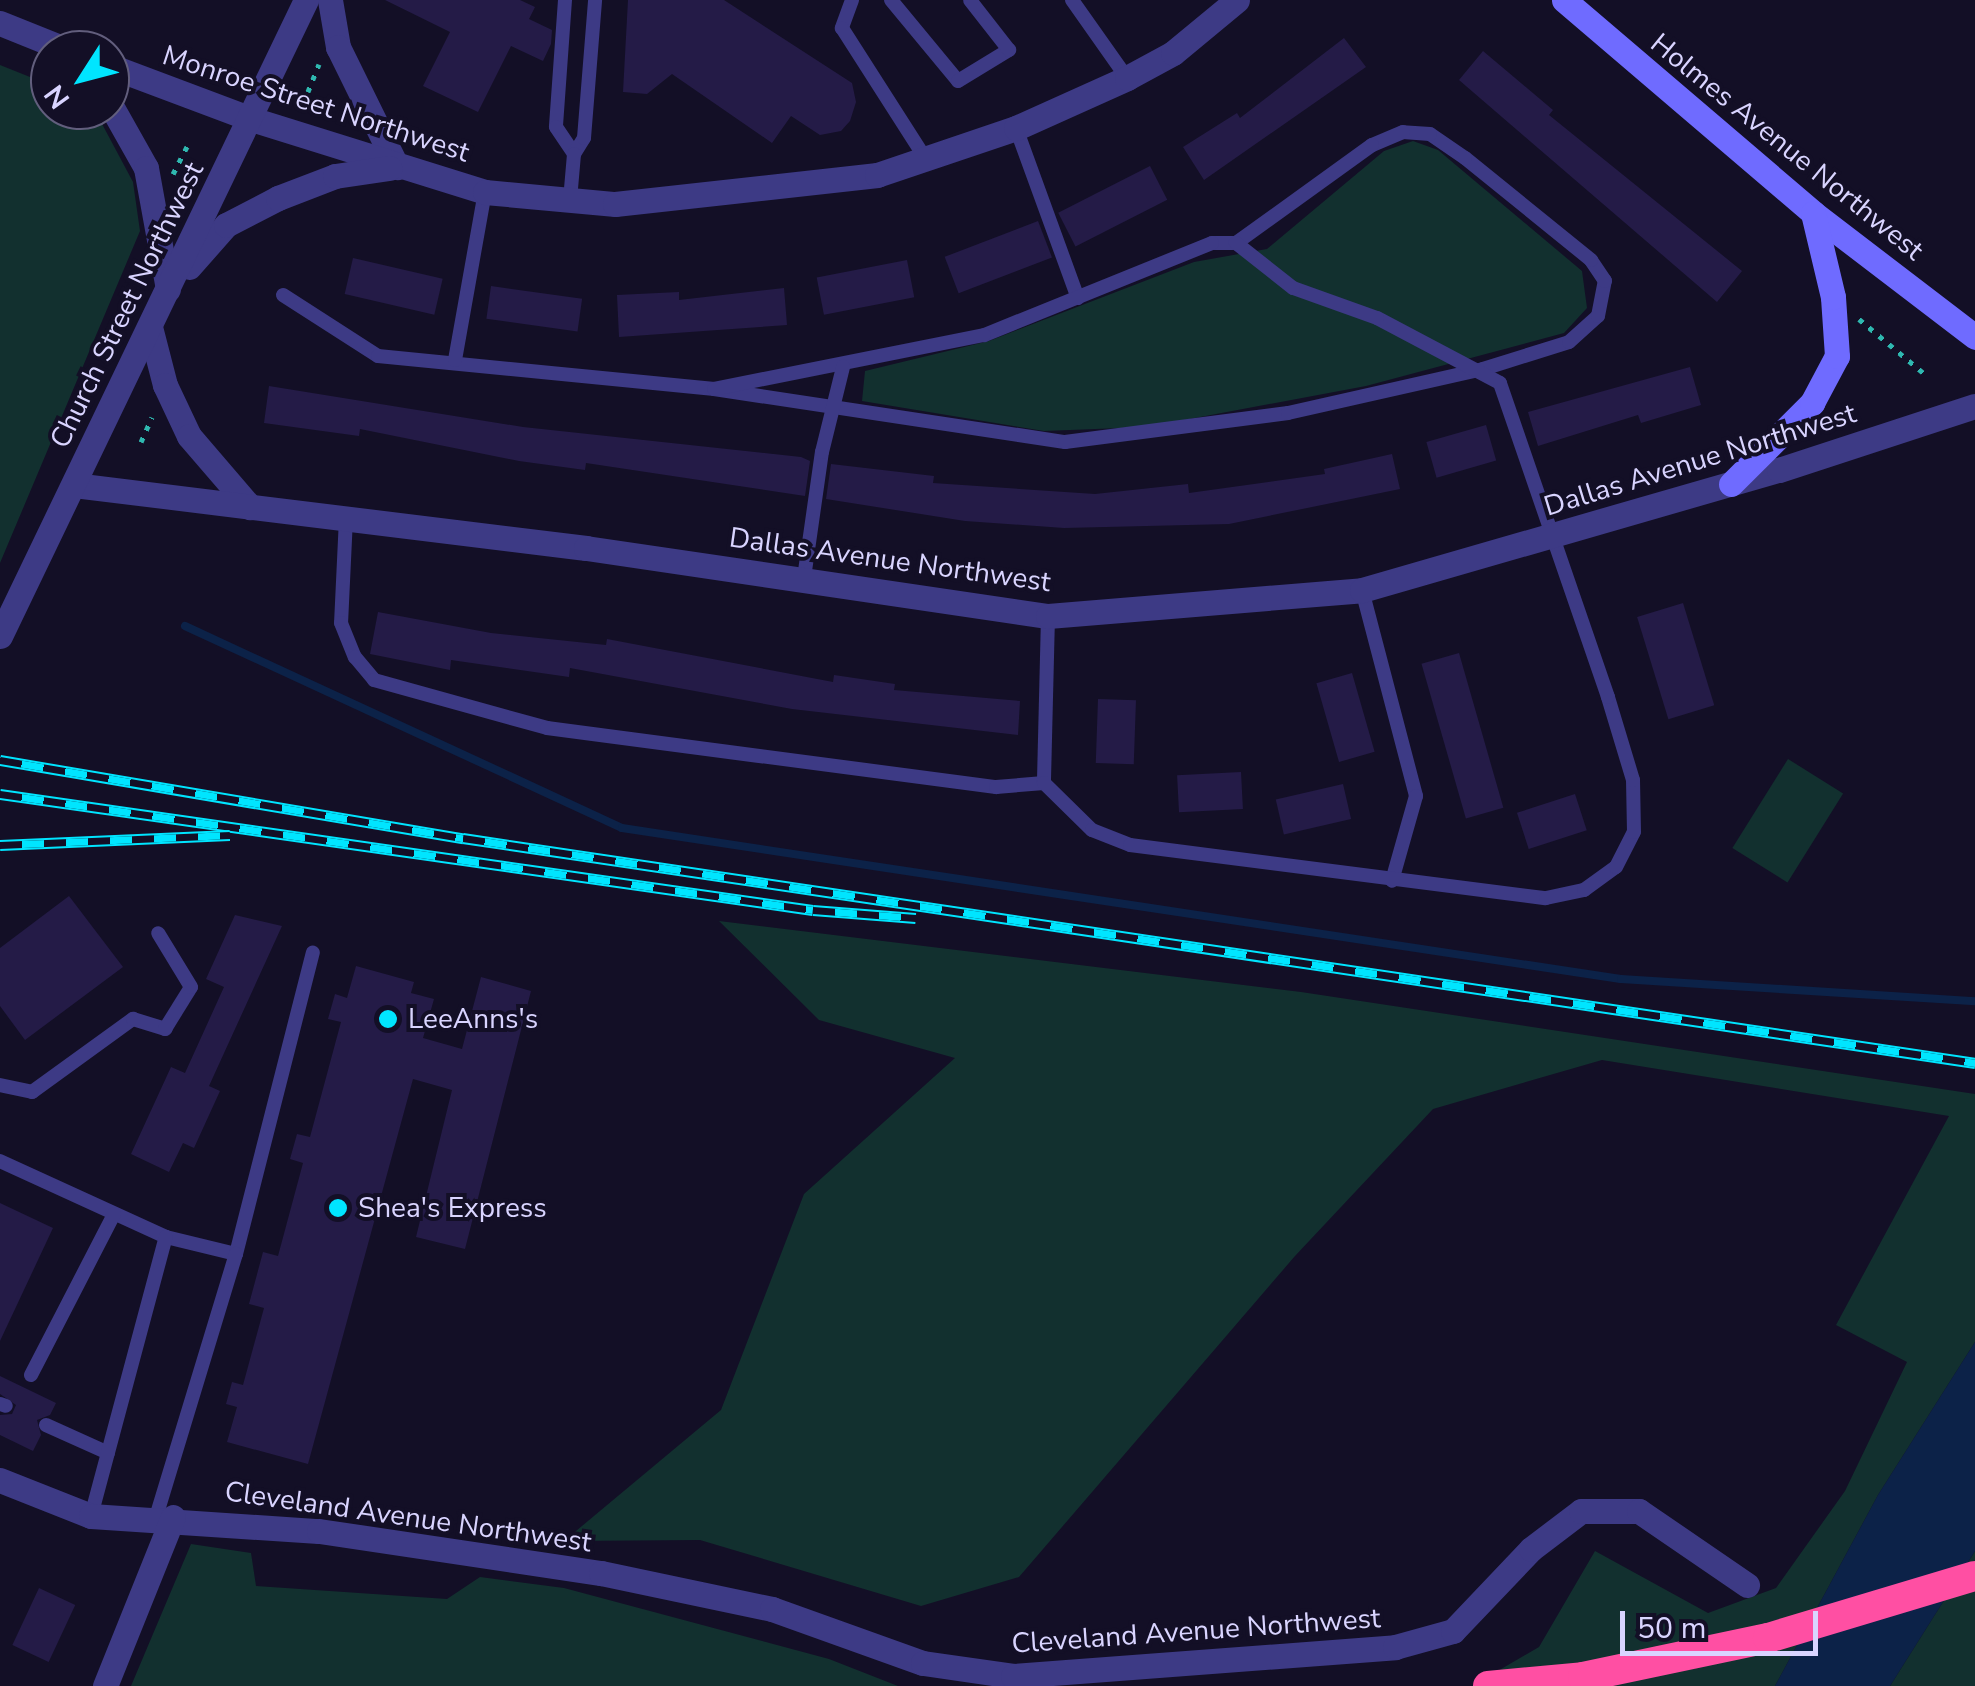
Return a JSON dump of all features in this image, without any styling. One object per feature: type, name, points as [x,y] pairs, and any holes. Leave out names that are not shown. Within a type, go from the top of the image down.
[{"type":"highway","points":[[1488,1686],[1583,1677],[1768,1638],[1975,1576]]},
{"type":"main road","name":"Holmes Avenue Northwest","points":[[1564,0],[1813,212],[1975,337]]},
{"type":"main road","points":[[1731,484],[1812,402],[1837,356],[1832,297],[1813,212]]},
{"type":"street","name":"Church Street Northwest","points":[[0,636],[306,0]]},
{"type":"street","points":[[168,289],[226,226],[278,198],[335,176],[396,167],[338,47],[330,0]]},
{"type":"street","name":"Monroe Street Northwest","points":[[130,74],[251,119],[485,192],[615,204],[877,175],[1016,128],[1127,78],[1173,53],[1237,0]]},
{"type":"street","points":[[0,23],[30,36]]},
{"type":"street","points":[[125,130],[146,168],[168,289]]},
{"type":"street","points":[[150,327],[165,385],[189,436],[250,507]]},
{"type":"street","name":"Dallas Avenue Northwest","points":[[74,484],[804,578],[1048,616],[1362,590],[1731,484],[1975,406]]},
{"type":"street","name":"Cleveland Avenue Northwest","points":[[0,1480],[91,1516],[164,1517],[319,1531],[602,1573],[772,1609],[923,1663],[1012,1676],[1395,1648],[1453,1631],[1532,1549],[1581,1510],[1639,1511],[1747,1586]]},
{"type":"street","points":[[105,1686],[164,1517]]},
{"type":"lane","points":[[565,0],[556,126],[574,154]]},
{"type":"lane","points":[[570,200],[574,154],[584,138],[595,0]]},
{"type":"lane","points":[[852,0],[842,28],[926,158]]},
{"type":"lane","points":[[891,0],[958,81],[1009,50],[970,0]]},
{"type":"lane","points":[[1072,0],[1127,78]]},
{"type":"lane","points":[[1016,128],[1078,298]]},
{"type":"lane","points":[[283,295],[378,356],[455,360],[714,389],[1065,442],[1215,426],[1484,369],[1569,342],[1598,316],[1605,281],[1592,260],[1430,134],[1403,132],[1372,145],[1236,243],[1212,243],[984,335],[844,368],[714,389]]},
{"type":"lane","points":[[455,360],[485,192]]},
{"type":"lane","points":[[1048,616],[1044,783],[1092,830],[1130,844],[1546,898],[1584,890],[1616,867],[1634,832],[1632,780],[1500,383],[1484,369],[1293,288],[1236,243]]},
{"type":"lane","points":[[804,578],[844,368]]},
{"type":"lane","points":[[346,518],[341,623],[355,657],[374,680],[547,728],[996,786],[1044,783]]},
{"type":"lane","points":[[1362,590],[1416,796],[1392,881]]},
{"type":"lane","points":[[0,1084],[32,1092],[133,1018],[166,1029],[191,987],[158,933]]},
{"type":"lane","points":[[164,1517],[313,953]]},
{"type":"lane","points":[[0,1161],[166,1237],[236,1254]]},
{"type":"lane","points":[[31,1375],[114,1214]]},
{"type":"lane","points":[[91,1516],[166,1237]]},
{"type":"lane","points":[[46,1425],[108,1454]]},
{"type":"path","points":[[304,104],[326,48]]},
{"type":"path","points":[[1850,311],[1926,375]]},
{"type":"green space","points":[[0,65],[30,77],[30,130],[105,130],[133,182],[140,231],[0,563]]},
{"type":"green space","points":[[1413,141],[1438,150],[1582,271],[1587,308],[1564,333],[1366,386],[1147,427],[1044,431],[862,401],[865,371],[989,341],[1194,262],[1267,249],[1384,151]]},
{"type":"green space","points":[[1788,759],[1843,793],[1787,882],[1732,848]]},
{"type":"green space","points":[[719,921],[1301,992],[1975,1094],[1975,1342],[1878,1495],[1775,1686],[1472,1686],[1539,1647],[1595,1551],[1708,1613],[1776,1588],[1845,1491],[1907,1362],[1836,1325],[1949,1116],[1602,1060],[1433,1109],[1295,1256],[1019,1577],[921,1606],[700,1540],[564,1541],[721,1410],[804,1194],[955,1058],[819,1020]]},
{"type":"green space","points":[[191,1544],[251,1553],[256,1586],[447,1599],[480,1577],[564,1588],[829,1659],[898,1686],[131,1686]]},
{"type":"green space","points":[[1975,1551],[1975,1686],[1890,1686]]},
{"type":"water","points":[[1975,1342],[1975,1551],[1890,1686],[1775,1686],[1878,1495]]},
{"type":"building","points":[[385,0],[520,0],[535,7],[529,19],[552,30],[551,44],[543,61],[511,46],[478,112],[423,86],[450,32]]},
{"type":"building","points":[[628,0],[724,0],[852,83],[856,102],[850,121],[841,131],[820,135],[791,116],[772,143],[672,74],[647,94],[623,92]]},
{"type":"building","points":[[1344,38],[1366,67],[1204,180],[1183,147],[1237,113],[1240,118]]},
{"type":"building","points":[[1483,51],[1553,110],[1549,115],[1742,271],[1717,302],[1459,80]]},
{"type":"building","points":[[1150,166],[1167,200],[1075,247],[1058,213]]},
{"type":"building","points":[[1038,221],[1052,257],[959,293],[945,257]]},
{"type":"building","points":[[353,258],[443,279],[434,315],[345,294]]},
{"type":"building","points":[[907,260],[914,297],[824,315],[817,278]]},
{"type":"building","points":[[491,286],[582,299],[578,331],[486,319]]},
{"type":"building","points":[[784,288],[787,325],[619,337],[617,295],[679,292],[679,300]]},
{"type":"building","points":[[1690,367],[1701,405],[1641,423],[1638,415],[1538,446],[1528,412]]},
{"type":"building","points":[[269,386],[523,427],[801,457],[810,461],[805,496],[586,463],[585,470],[519,461],[360,429],[359,436],[264,423]]},
{"type":"building","points":[[1486,425],[1496,461],[1437,478],[1426,442]]},
{"type":"building","points":[[1392,454],[1400,489],[1229,524],[1064,528],[965,521],[826,499],[831,464],[934,476],[933,483],[1095,494],[1188,484],[1189,493],[1325,474],[1324,469]]},
{"type":"building","points":[[1683,603],[1714,705],[1668,719],[1637,617]]},
{"type":"building","points":[[378,612],[491,633],[606,645],[607,639],[833,682],[834,675],[895,684],[894,690],[1020,701],[1018,735],[792,709],[570,668],[569,677],[451,660],[450,670],[370,654]]},
{"type":"building","points":[[1459,653],[1503,808],[1466,819],[1422,664]]},
{"type":"building","points":[[1352,673],[1375,752],[1339,762],[1316,683]]},
{"type":"building","points":[[1098,699],[1136,700],[1134,764],[1096,763]]},
{"type":"building","points":[[1241,772],[1243,809],[1179,812],[1177,775]]},
{"type":"building","points":[[1343,784],[1351,819],[1284,835],[1276,800]]},
{"type":"building","points":[[1575,794],[1587,830],[1529,849],[1517,813]]},
{"type":"building","points":[[69,896],[123,967],[25,1040],[0,1006],[0,948]]},
{"type":"building","points":[[235,915],[282,926],[209,1086],[220,1091],[194,1148],[183,1143],[169,1172],[131,1154],[171,1067],[185,1073],[224,987],[206,979]]},
{"type":"building","points":[[356,966],[414,982],[411,993],[434,999],[423,1038],[462,1049],[481,977],[531,991],[465,1249],[416,1237],[452,1090],[413,1079],[308,1464],[227,1442],[237,1407],[226,1404],[232,1382],[243,1385],[264,1308],[249,1304],[263,1252],[278,1256],[303,1163],[290,1159],[297,1134],[310,1137],[341,1022],[328,1019],[335,994],[347,998]]},
{"type":"building","points":[[0,1203],[53,1228],[0,1341]]},
{"type":"building","points":[[0,1376],[56,1403],[50,1415],[37,1420],[41,1435],[33,1451],[0,1435],[0,1415],[12,1414],[16,1405],[0,1394]]},
{"type":"building","points":[[39,1588],[75,1605],[49,1662],[12,1645]]},
{"type":"waterway","points":[[185,626],[622,828],[1621,979],[1975,1001]]},
{"type":"railway","points":[[0,760],[463,838],[1975,1063]]},
{"type":"railway","points":[[0,794],[813,910],[916,918]]},
{"type":"railway","points":[[0,845],[230,835]]},
{"type":"place","name":"LeeAnns's","points":[[388,1019]]},
{"type":"place","name":"Shea's Express","points":[[338,1208]]}]
